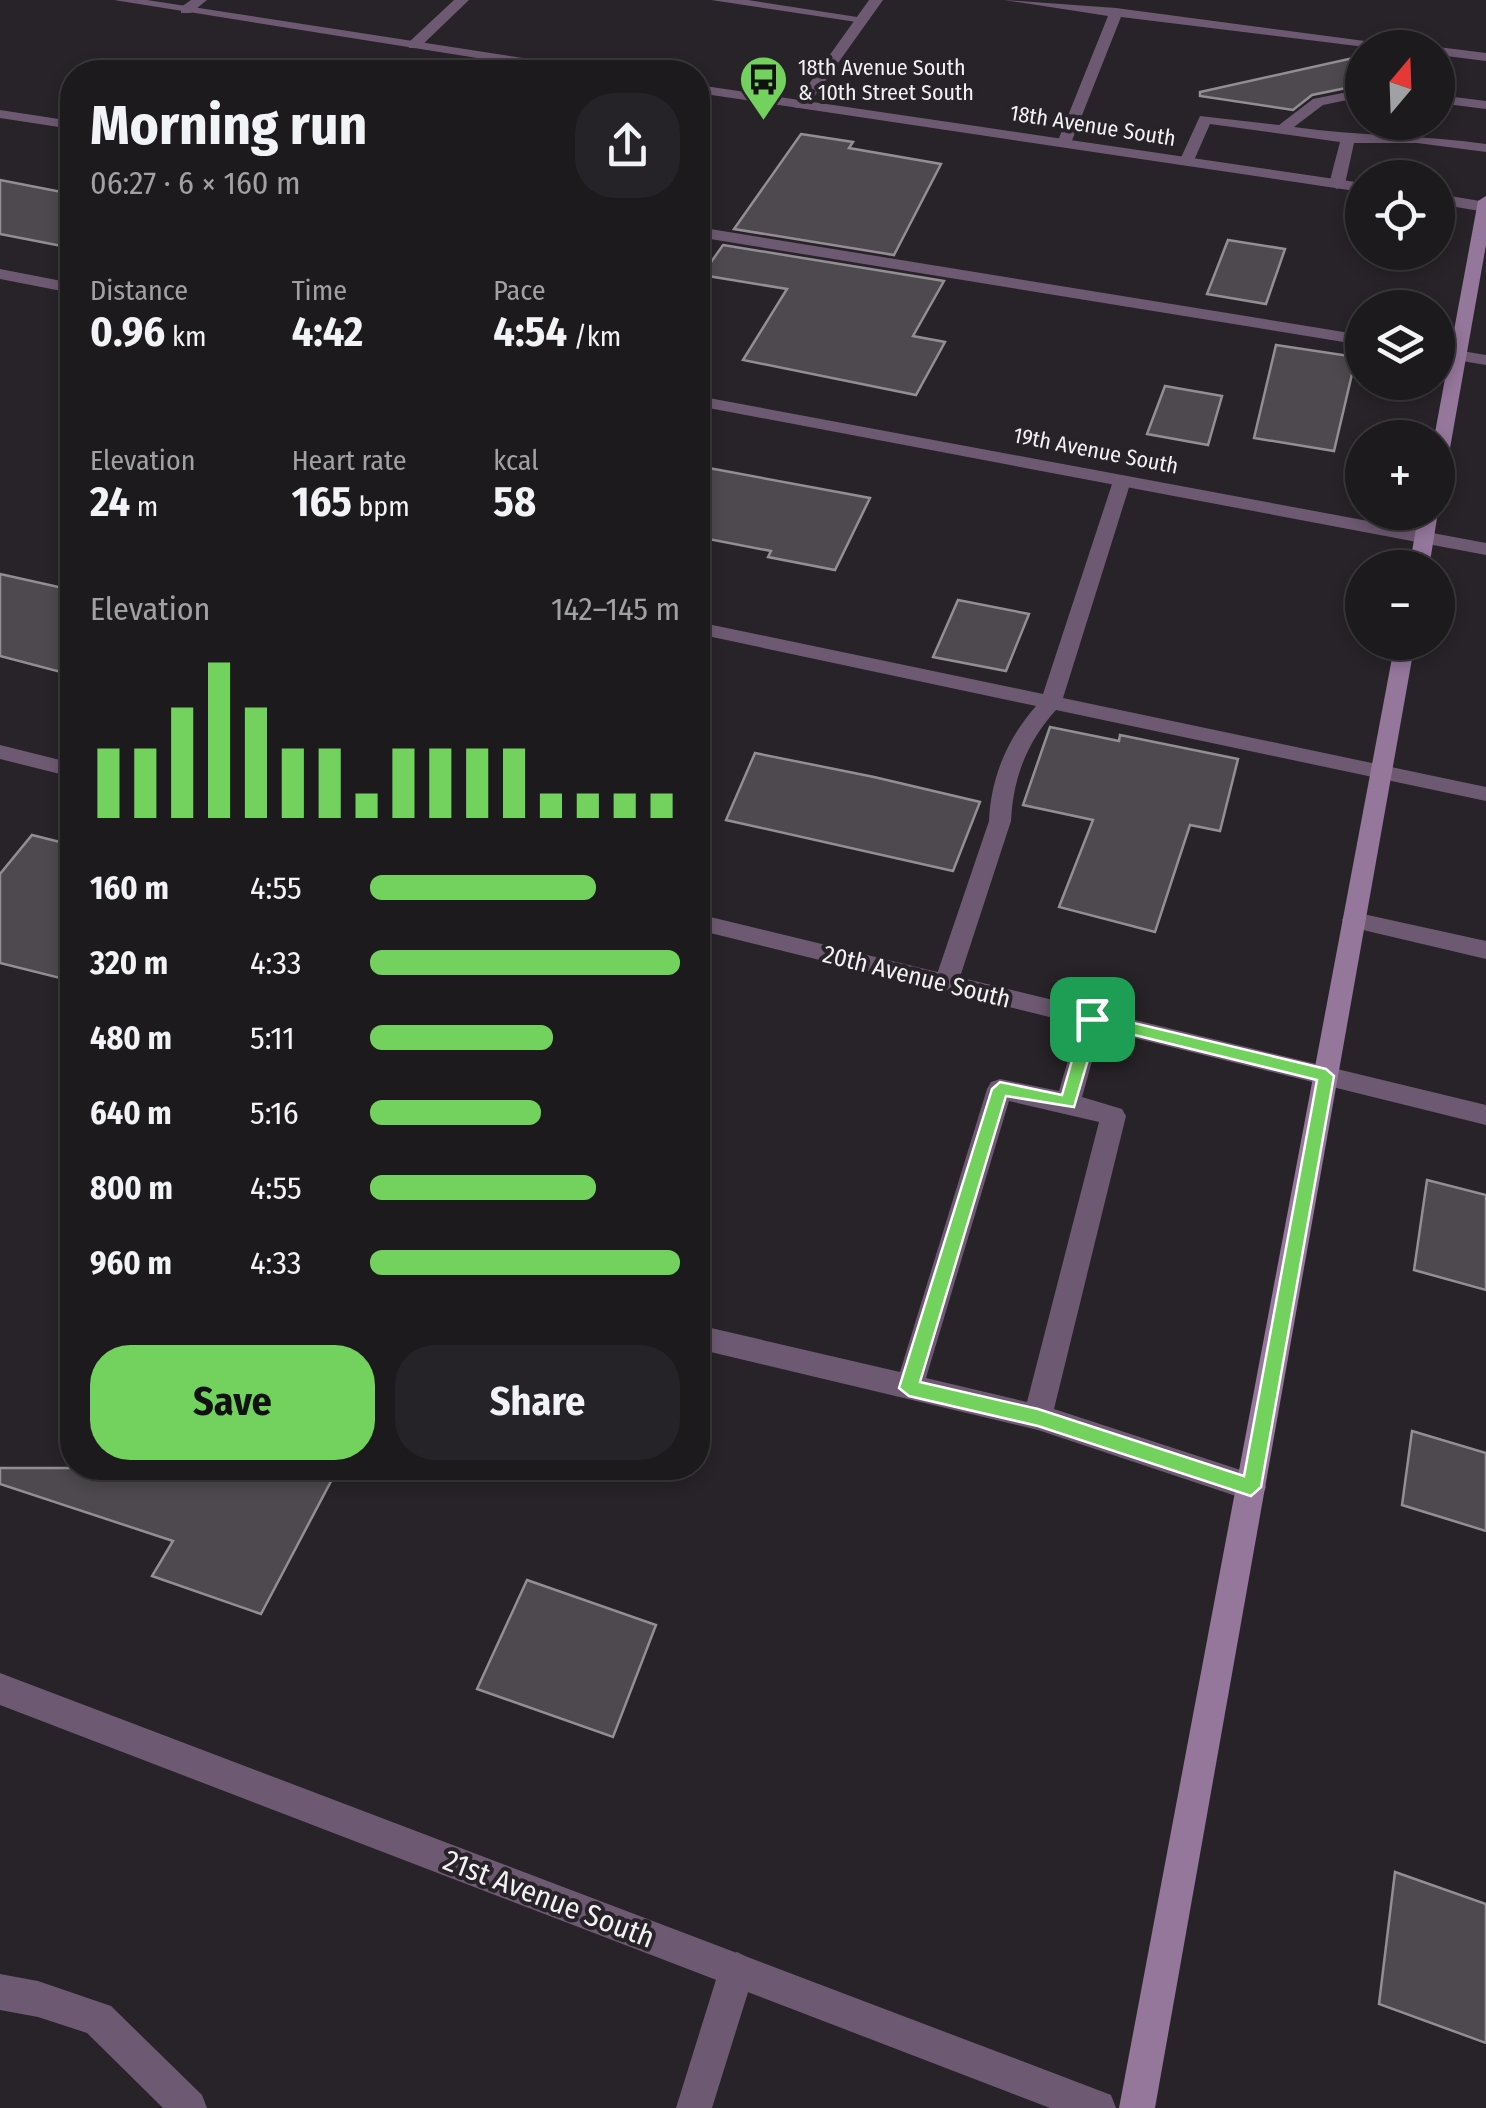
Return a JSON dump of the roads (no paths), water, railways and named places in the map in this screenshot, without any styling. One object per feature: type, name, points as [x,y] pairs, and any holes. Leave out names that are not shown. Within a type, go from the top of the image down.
[{"type":"main road","points":[[1446,420],[1486,205]]},
{"type":"main road","points":[[1422,550],[1425,530]]},
{"type":"main road","points":[[1137,2108],[1403,660]]},
{"type":"street","points":[[121,0],[508,60]]},
{"type":"street","points":[[186,10],[200,0]]},
{"type":"street","points":[[414,46],[462,0]]},
{"type":"street","points":[[718,0],[862,19]]},
{"type":"street","points":[[801,105],[876,0]]},
{"type":"street","points":[[1012,0],[1070,3],[1345,40]]},
{"type":"street","points":[[1064,142],[1116,12]]},
{"type":"street","points":[[1455,53],[1486,57]]},
{"type":"street","name":"18th Avenue South","points":[[710,91],[1345,185]]},
{"type":"street","points":[[1282,130],[1309,104],[1345,95]]},
{"type":"street","points":[[1455,101],[1486,106]]},
{"type":"street","points":[[0,114],[60,124]]},
{"type":"street","points":[[1187,162],[1204,119],[1345,140]]},
{"type":"street","points":[[1337,184],[1348,140]]},
{"type":"street","points":[[1425,140],[1486,148]]},
{"type":"street","points":[[1455,201],[1486,205]]},
{"type":"street","points":[[710,234],[1345,337]]},
{"type":"street","points":[[0,274],[60,286]]},
{"type":"street","points":[[1455,355],[1486,360]]},
{"type":"street","name":"19th Avenue South","points":[[710,404],[1486,548]]},
{"type":"street","points":[[946,983],[1000,821],[1001,794],[1022,735],[1051,702],[1122,481]]},
{"type":"street","points":[[710,631],[1486,794]]},
{"type":"street","points":[[0,752],[60,767]]},
{"type":"street","points":[[1354,920],[1486,950]]},
{"type":"street","name":"20th Avenue South","points":[[710,925],[1486,1115]]},
{"type":"street","points":[[1068,1103],[1092,1019]]},
{"type":"street","points":[[909,1388],[1000,1089],[1068,1103],[1113,1116],[1038,1417]]},
{"type":"street","points":[[710,1340],[1038,1417],[1251,1487]]},
{"type":"street","name":"21st Avenue South","points":[[0,1689],[1098,2108]]},
{"type":"street","points":[[694,2108],[737,1970]]},
{"type":"street","points":[[0,1992],[38,1999],[98,2020],[189,2108]]},
{"type":"place","name":"18th Avenue South & 10th Street South","points":[[763,122]]}]
